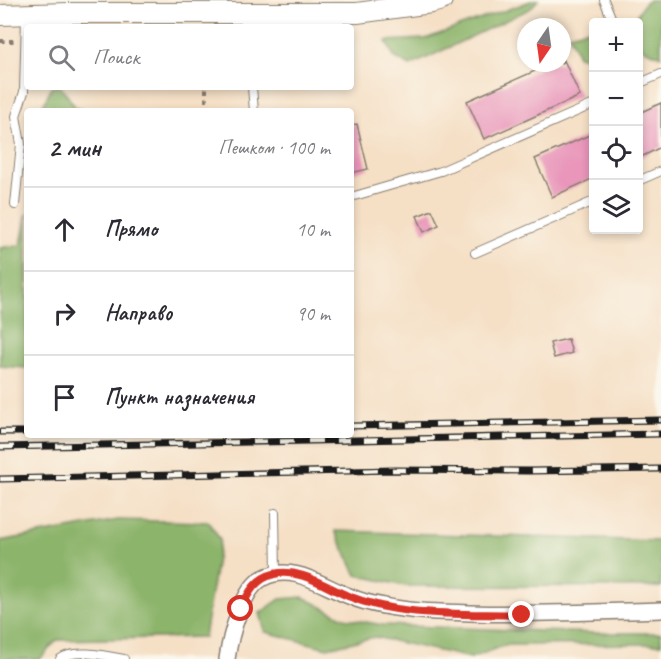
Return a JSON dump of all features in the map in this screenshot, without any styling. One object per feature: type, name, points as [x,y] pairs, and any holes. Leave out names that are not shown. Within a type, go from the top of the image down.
[{"type":"street","points":[[0,15],[136,11],[246,17],[357,14],[434,1]]},
{"type":"street","points":[[227,659],[241,609],[248,593],[262,579],[276,574],[297,573],[350,597],[383,606],[417,611],[522,615],[661,610]]},
{"type":"lane","points":[[604,0],[612,18]]},
{"type":"lane","points":[[26,15],[26,24]]},
{"type":"lane","points":[[643,81],[661,74]]},
{"type":"lane","points":[[15,205],[21,144],[16,116],[24,90]]},
{"type":"lane","points":[[252,90],[254,108]]},
{"type":"lane","points":[[354,196],[441,171],[589,106]]},
{"type":"lane","points":[[641,180],[661,171]]},
{"type":"lane","points":[[475,253],[589,203]]},
{"type":"lane","points":[[275,513],[276,574]]},
{"type":"lane","points":[[60,659],[64,655],[97,653],[124,659]]},
{"type":"path","points":[[206,90],[206,102]]},
{"type":"green space","points":[[538,0],[530,9],[410,66],[394,57],[386,41],[425,39]]},
{"type":"green space","points":[[661,0],[661,56],[643,49],[643,18],[635,18],[645,2]]},
{"type":"green space","points":[[589,29],[589,58],[578,56],[571,34]]},
{"type":"green space","points":[[50,90],[63,90],[76,108],[42,108]]},
{"type":"green space","points":[[24,229],[24,368],[0,366],[0,248],[21,245]]},
{"type":"green space","points":[[118,520],[209,522],[220,540],[204,637],[57,640],[40,659],[0,659],[0,541]]},
{"type":"green space","points":[[335,531],[661,541],[661,587],[405,586],[357,575]]},
{"type":"green space","points":[[303,597],[344,618],[383,625],[597,633],[661,633],[661,644],[505,645],[471,658],[375,637],[327,648],[265,632],[260,613],[280,599]]},
{"type":"building","points":[[533,72],[569,72],[580,96],[484,139],[467,101]]},
{"type":"building","points":[[661,103],[661,147],[643,156],[643,126],[643,111]]},
{"type":"building","points":[[354,124],[357,124],[368,169],[354,172]]},
{"type":"building","points":[[589,135],[589,180],[552,197],[535,159]]},
{"type":"building","points":[[432,210],[439,225],[424,232],[417,216]]},
{"type":"building","points":[[568,339],[572,353],[554,358],[550,343]]},
{"type":"railway","points":[[354,426],[661,420]]},
{"type":"railway","points":[[0,432],[24,432]]},
{"type":"railway","points":[[0,447],[661,434]]},
{"type":"railway","points":[[0,479],[394,470],[661,469]]},
{"type":"route","points":[[241,609],[248,593],[262,579],[276,574],[297,573],[350,597],[383,606],[417,611],[522,615]]}]
